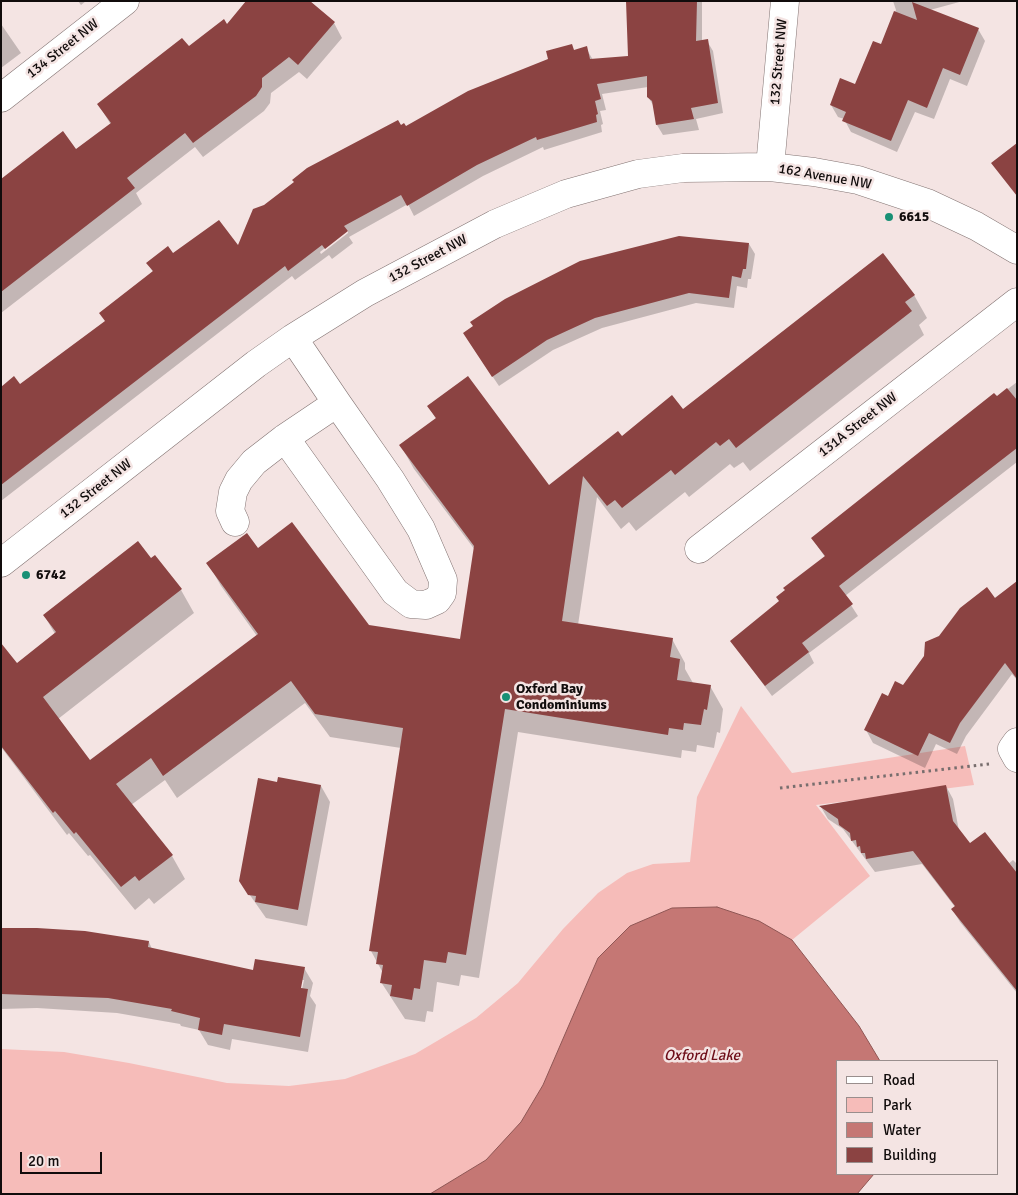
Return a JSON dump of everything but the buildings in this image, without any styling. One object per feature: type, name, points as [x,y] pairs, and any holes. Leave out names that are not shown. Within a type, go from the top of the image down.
[{"type":"street","name":"134 Street NW","points":[[1,98],[125,1]]},
{"type":"street","name":"132 Street NW","points":[[1,564],[256,364],[293,338],[365,293],[495,224],[566,194],[647,173],[724,166],[770,167],[785,1]]},
{"type":"street","name":"162 Avenue NW","points":[[770,167],[858,180],[892,190],[927,203],[976,226],[1017,250]]},
{"type":"street","name":"131A Street NW","points":[[699,549],[1017,302]]},
{"type":"street","points":[[285,438],[395,592],[411,604],[426,605],[437,600],[442,593],[443,580],[434,555],[421,529],[293,338]]},
{"type":"street","points":[[235,522],[230,511],[233,492],[239,480],[254,462],[285,438],[337,403]]},
{"type":"path","points":[[780,788],[1011,753]]},
{"type":"green space","points":[[741,706],[792,773],[965,746],[974,785],[816,805],[870,876],[792,940],[859,1026],[879,1060],[836,1060],[836,1175],[873,1175],[857,1194],[1,1194],[1,1049],[64,1052],[227,1083],[289,1086],[345,1079],[415,1054],[476,1018],[518,983],[563,929],[598,893],[627,873],[653,864],[690,862],[697,797]]},
{"type":"water","name":"Oxford Lake","points":[[717,907],[759,921],[792,940],[859,1026],[879,1060],[836,1060],[836,1175],[873,1175],[857,1194],[430,1194],[486,1160],[521,1122],[543,1085],[598,958],[630,926],[672,908]]},
{"type":"place","name":"6615","points":[[889,217]]},
{"type":"place","name":"6742","points":[[26,575]]},
{"type":"place","name":"Oxford Bay Condominiums","points":[[506,697]]}]
